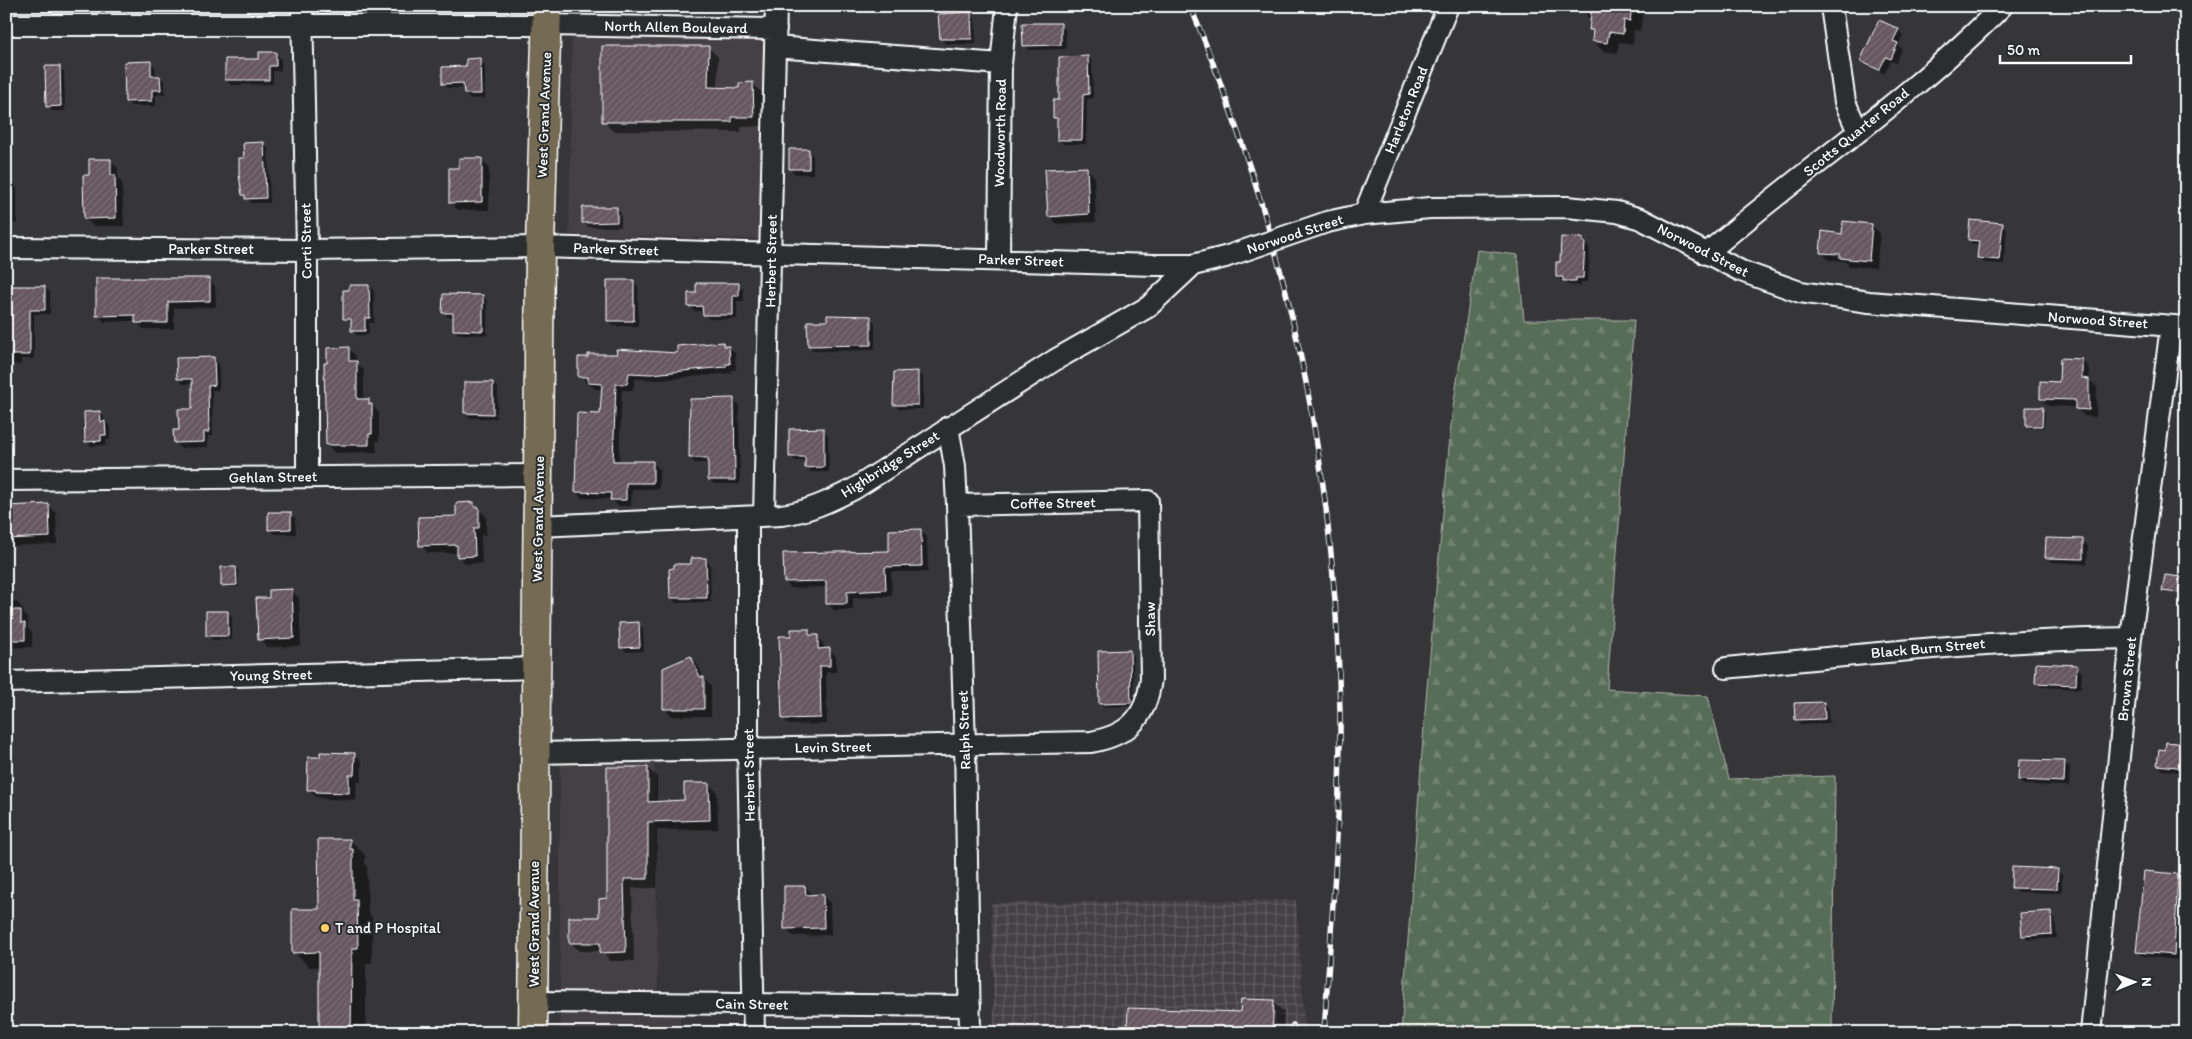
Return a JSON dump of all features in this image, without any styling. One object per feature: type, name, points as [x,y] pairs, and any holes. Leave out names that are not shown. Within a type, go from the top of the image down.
[{"type":"highway","name":"West Grand Avenue","points":[[533,1033],[540,247],[547,16]]},
{"type":"street","name":"Herbert Street","points":[[754,1033],[748,748],[756,517],[771,254],[776,6]]},
{"type":"street","name":"Woodworth Road","points":[[999,259],[1001,64],[1007,6]]},
{"type":"street","name":"Harleton Road","points":[[1364,214],[1448,6]]},
{"type":"street","points":[[1832,6],[1845,102],[1858,132]]},
{"type":"street","name":"Scotts Quarter Road","points":[[1706,254],[1758,209],[1858,132],[1970,39],[2002,6]]},
{"type":"street","name":"North Allen Boulevard","points":[[6,25],[302,16],[547,16],[775,38],[1001,64]]},
{"type":"street","name":"Corti Street","points":[[302,16],[307,477]]},
{"type":"street","name":"Norwood Street","points":[[1225,256],[1327,222],[1364,214],[1430,208],[1593,209],[1617,212],[1641,219],[1706,254],[1768,282],[1800,292],[1832,298],[2179,326]]},
{"type":"street","name":"Parker Street","points":[[6,248],[306,250],[540,247],[1193,265],[1225,256]]},
{"type":"street","name":"Highbridge Street","points":[[538,526],[756,517],[800,513],[836,498],[1055,360],[1148,307],[1193,265]]},
{"type":"street","name":"Brown Street","points":[[2091,1033],[2131,638],[2179,326]]},
{"type":"street","name":"Ralph Street","points":[[948,427],[955,466],[957,505],[965,744],[970,1033]]},
{"type":"street","name":"Gehlan Street","points":[[6,480],[539,475]]},
{"type":"street","name":"Coffee Street","points":[[957,505],[1148,501]]},
{"type":"street","name":"Shaw","points":[[1127,730],[1140,716],[1149,698],[1151,679],[1148,501]]},
{"type":"street","name":"Black Burn Street","points":[[1726,668],[2027,640],[2131,638]]},
{"type":"street","name":"Young Street","points":[[6,682],[536,668]]},
{"type":"street","name":"Levin Street","points":[[536,753],[1091,742],[1110,739],[1127,730]]},
{"type":"street","name":"Cain Street","points":[[534,1002],[970,1006]]},
{"type":"shaded area","points":[[572,28],[769,35],[764,239],[569,235]]},
{"type":"shaded area","points":[[654,755],[658,992],[681,993],[680,1033],[560,1033],[560,756]]},
{"type":"shaded area","points":[[1296,900],[1305,1033],[994,1033],[991,903]]},
{"type":"green space","points":[[1477,250],[1518,255],[1524,320],[1634,320],[1607,689],[1708,696],[1729,779],[1835,776],[1832,1033],[1401,1033],[1426,699],[1452,414]]},
{"type":"building","points":[[1592,6],[1632,6],[1630,21],[1624,20],[1623,34],[1609,32],[1607,43],[1592,41],[1593,30],[1589,30]]},
{"type":"building","points":[[971,12],[972,39],[940,39],[938,14]]},
{"type":"building","points":[[1879,20],[1899,29],[1893,41],[1898,43],[1891,59],[1886,57],[1879,70],[1860,61]]},
{"type":"building","points":[[1022,23],[1061,23],[1061,45],[1023,46]]},
{"type":"building","points":[[602,46],[709,46],[708,87],[739,88],[739,83],[753,82],[754,117],[732,117],[732,122],[602,122]]},
{"type":"building","points":[[259,52],[276,52],[276,66],[269,66],[269,80],[225,80],[225,59],[259,59]]},
{"type":"building","points":[[1088,56],[1089,94],[1083,95],[1082,140],[1057,140],[1057,118],[1053,118],[1053,100],[1059,100],[1059,57]]},
{"type":"building","points":[[480,58],[481,94],[464,94],[463,83],[442,84],[442,67],[466,66],[466,59]]},
{"type":"building","points":[[151,61],[151,76],[160,76],[161,90],[152,90],[152,101],[125,102],[124,62]]},
{"type":"building","points":[[45,66],[60,66],[61,106],[46,107]]},
{"type":"building","points":[[264,142],[266,198],[245,199],[245,195],[242,195],[239,175],[239,158],[244,158],[243,143]]},
{"type":"building","points":[[789,149],[809,149],[809,169],[789,169]]},
{"type":"building","points":[[459,158],[482,158],[482,202],[449,203],[449,168],[459,168]]},
{"type":"building","points":[[89,159],[111,159],[111,175],[115,175],[116,218],[84,219],[83,175],[89,175]]},
{"type":"building","points":[[1087,167],[1089,214],[1048,217],[1045,169]]},
{"type":"building","points":[[582,207],[617,207],[617,222],[582,223]]},
{"type":"building","points":[[1970,220],[2003,223],[1999,260],[1977,258],[1979,241],[1968,240]]},
{"type":"building","points":[[1843,221],[1872,224],[1869,261],[1840,258],[1840,254],[1820,253],[1822,231],[1842,234]]},
{"type":"building","points":[[1561,237],[1583,238],[1583,242],[1585,242],[1583,278],[1576,278],[1576,281],[1563,281],[1563,277],[1556,277],[1556,262],[1560,262]]},
{"type":"building","points":[[96,278],[210,278],[210,301],[168,302],[168,323],[135,323],[135,315],[96,316]]},
{"type":"building","points":[[607,280],[634,280],[634,321],[607,321]]},
{"type":"building","points":[[696,283],[739,283],[739,296],[733,296],[733,315],[703,315],[702,306],[688,307],[688,293],[696,293]]},
{"type":"building","points":[[349,285],[369,285],[370,318],[365,318],[365,331],[351,331],[351,319],[343,319],[343,290],[349,290]]},
{"type":"building","points":[[6,286],[45,286],[45,310],[30,310],[30,355],[6,355]]},
{"type":"building","points":[[443,294],[483,295],[483,331],[453,330],[453,313],[442,313]]},
{"type":"building","points":[[827,315],[871,316],[871,345],[808,346],[807,321],[827,321]]},
{"type":"building","points":[[723,342],[724,346],[729,346],[730,364],[726,364],[726,367],[651,374],[629,373],[627,384],[616,384],[613,461],[653,461],[653,483],[626,483],[626,500],[610,500],[611,493],[575,492],[577,413],[600,414],[602,384],[588,383],[588,377],[578,377],[578,357],[588,357],[588,354],[617,354],[616,349],[677,353],[677,346]]},
{"type":"building","points":[[349,347],[349,361],[357,361],[357,399],[369,399],[369,404],[372,404],[372,434],[369,434],[369,445],[326,445],[324,363],[327,363],[327,348]]},
{"type":"building","points":[[214,357],[215,385],[208,386],[209,432],[204,432],[204,442],[174,443],[173,430],[179,430],[178,409],[192,409],[192,379],[177,379],[176,358]]},
{"type":"building","points":[[2060,358],[2082,359],[2082,378],[2089,379],[2089,410],[2075,409],[2075,400],[2040,399],[2040,381],[2059,382]]},
{"type":"building","points":[[918,371],[918,405],[893,405],[894,372]]},
{"type":"building","points":[[464,382],[493,382],[493,414],[464,413]]},
{"type":"building","points":[[734,398],[735,480],[708,480],[708,458],[689,458],[690,399]]},
{"type":"building","points":[[2026,407],[2043,407],[2042,426],[2026,426]]},
{"type":"building","points":[[100,411],[101,422],[105,421],[106,435],[101,435],[101,441],[85,442],[84,412]]},
{"type":"building","points":[[824,428],[824,467],[805,468],[805,457],[789,457],[789,429]]},
{"type":"building","points":[[474,502],[474,507],[479,507],[479,528],[474,528],[475,556],[457,557],[457,545],[419,546],[418,517],[456,516],[456,503]]},
{"type":"building","points":[[49,504],[50,537],[6,539],[6,506]]},
{"type":"building","points":[[268,512],[291,512],[291,529],[268,530]]},
{"type":"building","points":[[921,529],[922,566],[885,567],[886,590],[847,592],[847,604],[826,604],[826,581],[784,582],[783,553],[889,551],[889,530]]},
{"type":"building","points":[[2046,538],[2083,539],[2083,559],[2045,558]]},
{"type":"building","points":[[691,558],[706,558],[707,598],[670,598],[669,569],[674,568],[674,564],[691,564]]},
{"type":"building","points":[[221,567],[236,567],[237,585],[221,586]]},
{"type":"building","points":[[2165,575],[2181,577],[2178,593],[2162,591]]},
{"type":"building","points":[[292,589],[294,638],[258,640],[256,598],[269,598],[269,590]]},
{"type":"building","points":[[6,610],[21,610],[21,623],[25,623],[25,640],[6,640]]},
{"type":"building","points":[[206,611],[228,611],[228,636],[206,636]]},
{"type":"building","points":[[639,622],[640,647],[620,648],[619,623]]},
{"type":"building","points":[[791,629],[809,629],[809,635],[818,635],[818,649],[830,648],[830,666],[820,666],[821,718],[782,719],[779,636],[791,636]]},
{"type":"building","points":[[1130,650],[1131,703],[1099,704],[1098,651]]},
{"type":"building","points":[[691,656],[700,677],[704,677],[704,709],[663,709],[663,668]]},
{"type":"building","points":[[2036,663],[2077,665],[2076,685],[2035,683]]},
{"type":"building","points":[[1824,702],[1825,719],[1795,720],[1794,703]]},
{"type":"building","points":[[2166,742],[2186,744],[2186,768],[2157,765],[2159,749],[2165,750]]},
{"type":"building","points":[[320,752],[355,753],[354,775],[349,775],[349,793],[307,790],[308,757],[320,757]]},
{"type":"building","points":[[2019,760],[2065,761],[2064,782],[2018,780]]},
{"type":"building","points":[[607,767],[648,767],[648,802],[684,800],[684,783],[709,783],[710,820],[648,822],[648,879],[624,879],[626,952],[600,953],[600,943],[569,943],[569,917],[599,917],[599,899],[607,898]]},
{"type":"building","name":"T and P Hospital","points":[[318,839],[350,839],[350,849],[353,849],[353,900],[357,900],[358,948],[352,948],[351,1033],[319,1033],[319,952],[292,953],[292,909],[319,909]]},
{"type":"building","points":[[2012,867],[2058,869],[2057,889],[2011,888]]},
{"type":"building","points":[[2144,871],[2178,874],[2174,955],[2136,952]]},
{"type":"building","points":[[784,886],[805,886],[806,895],[823,894],[824,928],[784,929]]},
{"type":"building","points":[[2051,911],[2052,934],[2022,936],[2020,913]]},
{"type":"building","points":[[1241,999],[1274,1000],[1272,1033],[1127,1033],[1128,1008],[1240,1012]]},
{"type":"railway","points":[[1190,6],[1211,57],[1264,213],[1300,353],[1314,424],[1324,495],[1338,639],[1340,712],[1337,832],[1324,1033]]},
{"type":"railway","points":[[1293,1025],[1293,1033]]},
{"type":"place","name":"T and P Hospital","points":[[325,928]]}]
